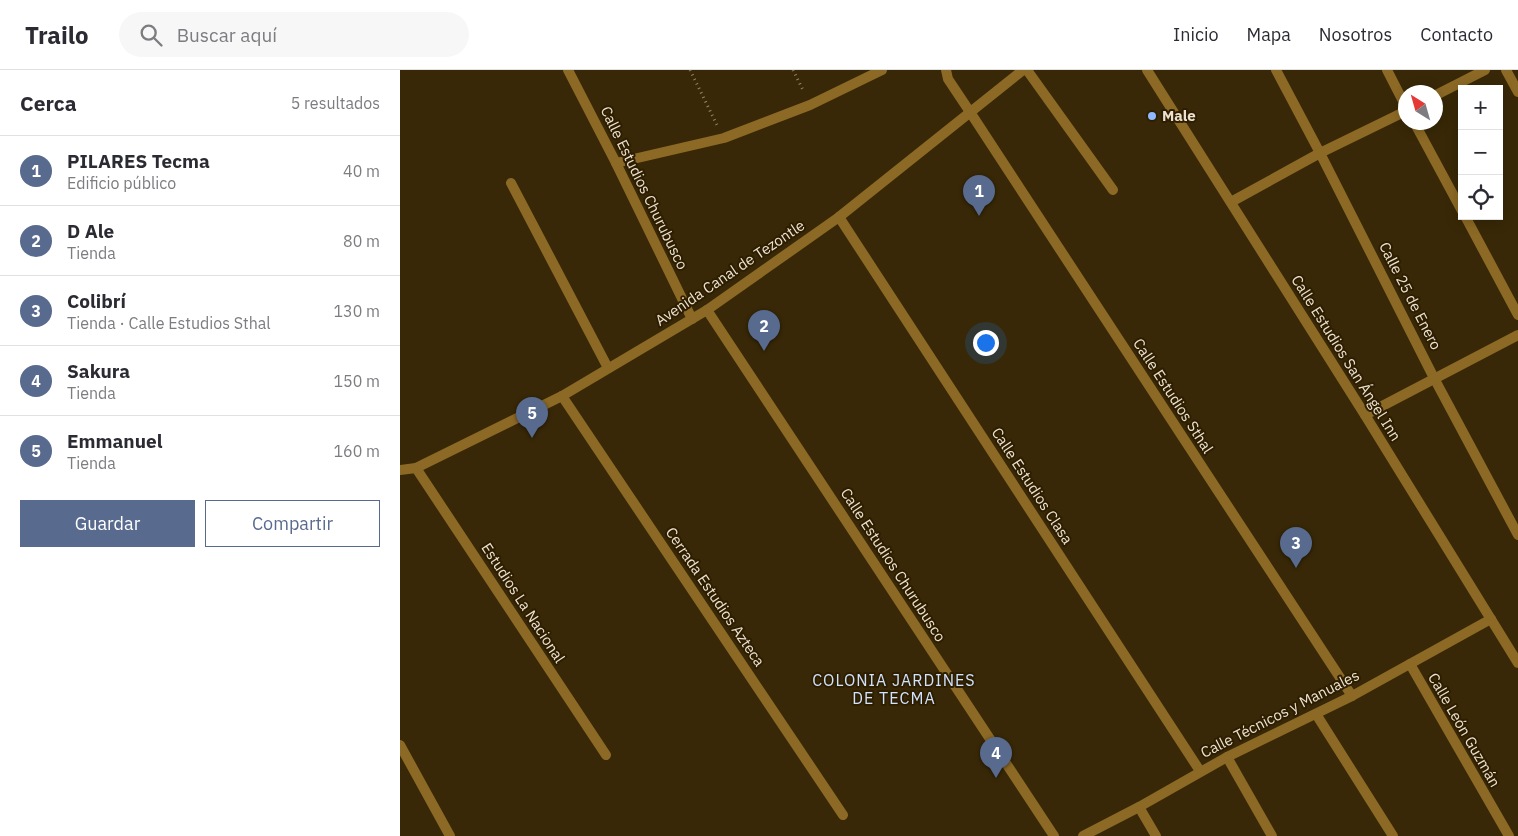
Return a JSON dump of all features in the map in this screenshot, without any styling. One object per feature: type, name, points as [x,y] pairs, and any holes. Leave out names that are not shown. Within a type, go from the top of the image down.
[{"type":"street","name":"Calle Estudios Churubusco","points":[[568,70],[616,162],[692,319]]},
{"type":"street","points":[[616,162],[724,138],[810,105],[882,70]]},
{"type":"street","name":"Calle Estudios Sthal","points":[[946,70],[948,79],[1352,696]]},
{"type":"street","name":"Avenida Canal de Tezontle","points":[[400,470],[416,468],[562,396],[707,310],[839,217],[1023,70]]},
{"type":"street","points":[[1027,70],[1113,190]]},
{"type":"street","name":"Calle Estudios San Ángel Inn","points":[[1147,70],[1365,415],[1518,663]]},
{"type":"street","name":"Calle 25 de Enero","points":[[1276,70],[1434,378],[1518,535]]},
{"type":"street","points":[[1388,70],[1398,91]]},
{"type":"street","points":[[1443,92],[1485,70]]},
{"type":"street","points":[[1506,70],[1518,92]]},
{"type":"street","points":[[1231,202],[1320,153],[1398,115]]},
{"type":"street","points":[[1418,130],[1458,204]]},
{"type":"street","points":[[510,183],[608,368]]},
{"type":"street","name":"Calle Estudios Clasa","points":[[839,217],[1200,771]]},
{"type":"street","points":[[1467,220],[1518,315]]},
{"type":"street","name":"Calle Estudios Churubusco","points":[[707,310],[1054,836]]},
{"type":"street","points":[[1365,415],[1518,335]]},
{"type":"street","name":"Cerrada Estudios Azteca","points":[[562,396],[843,815]]},
{"type":"street","name":"Estudios La Nacional","points":[[416,468],[606,755]]},
{"type":"street","name":"Calle Técnicos y Manuales","points":[[1084,836],[1228,756],[1352,696],[1491,620]]},
{"type":"street","name":"Calle León Guzmán","points":[[1410,664],[1509,836]]},
{"type":"street","points":[[1316,714],[1393,836]]},
{"type":"street","points":[[400,745],[450,836]]},
{"type":"street","points":[[1228,756],[1272,836]]},
{"type":"street","points":[[1139,807],[1156,836]]},
{"type":"path","points":[[690,70],[724,138]]},
{"type":"path","points":[[793,70],[810,105]]},
{"type":"place","name":"Male","points":[[1152,116]]},
{"type":"place","name":"PILARES Tecma","points":[[979,216]]},
{"type":"place","name":"D Ale","points":[[764,351]]},
{"type":"place","name":"Emmanuel","points":[[532,438]]},
{"type":"place","name":"Colibrí","points":[[1296,568]]},
{"type":"place","name":"Sakura","points":[[996,778]]},
{"type":"district","name":"COLONIA JARDINES DE TECMA","points":[[894,689]]}]
